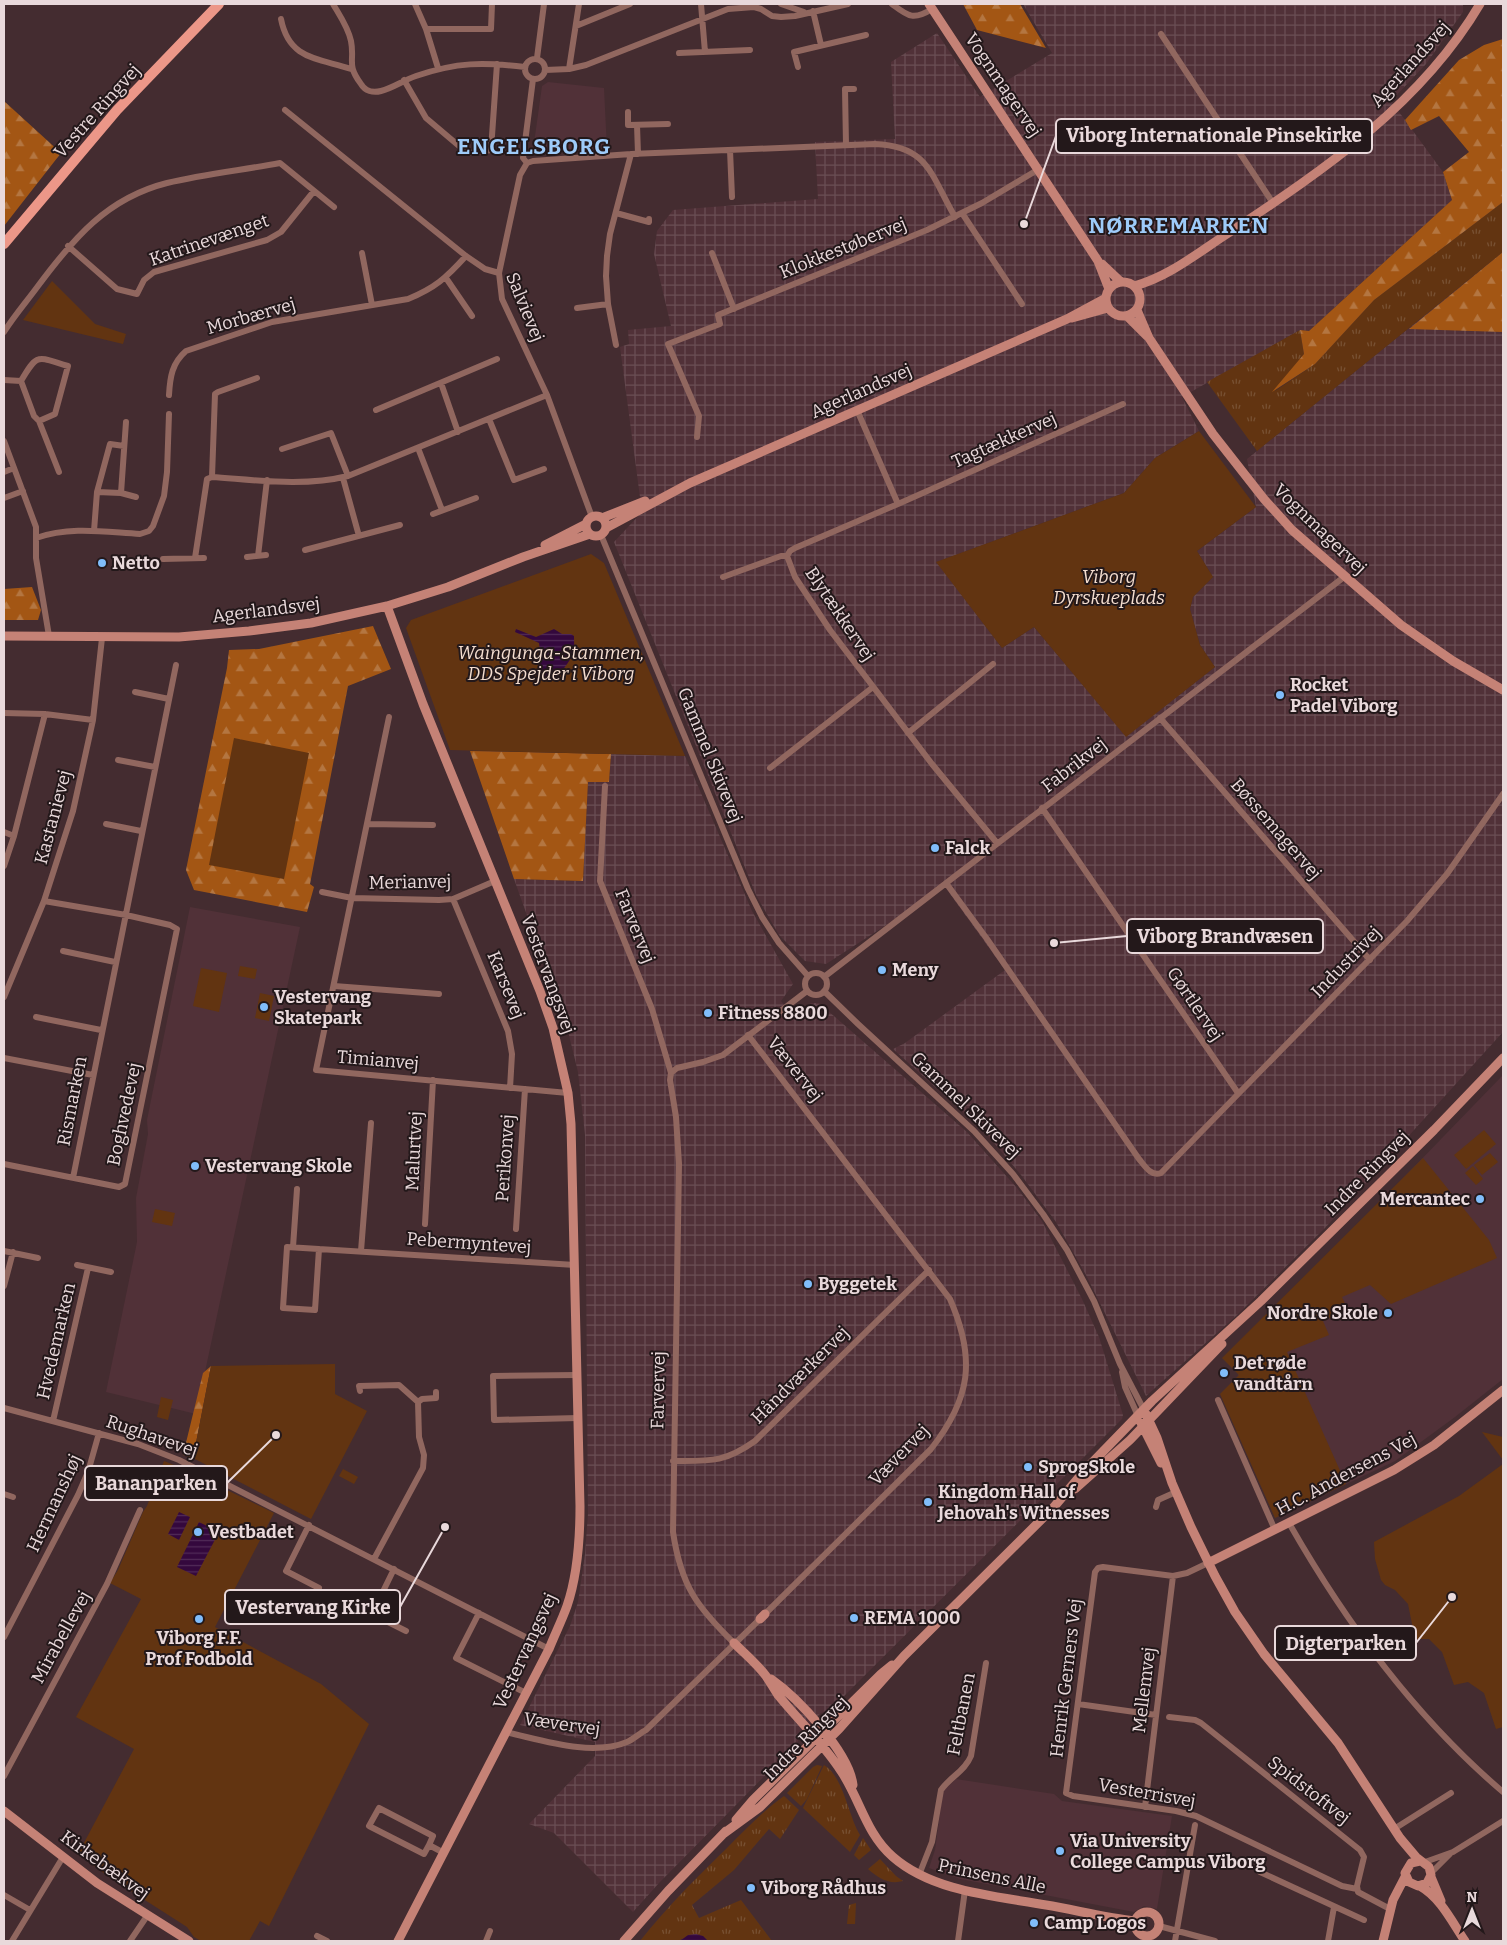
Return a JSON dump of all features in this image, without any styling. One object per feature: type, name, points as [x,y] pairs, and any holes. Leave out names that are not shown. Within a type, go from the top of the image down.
[{"type":"main road","name":"Vestre Ringvej","points":[[4,244],[117,110],[219,4]]},
{"type":"street","points":[[333,4],[348,29],[351,44],[351,69],[362,87],[371,92],[381,91],[404,80],[438,68],[458,64],[497,64],[525,67]]},
{"type":"street","points":[[415,4],[426,29],[438,68]]},
{"type":"street","points":[[426,29],[491,29],[492,4]]},
{"type":"street","points":[[536,58],[544,4]]},
{"type":"street","points":[[569,69],[579,4]]},
{"type":"street","points":[[576,26],[630,4]]},
{"type":"street","points":[[701,4],[704,18],[705,52]]},
{"type":"street","points":[[545,70],[569,69],[586,64],[728,9],[735,4]]},
{"type":"street","points":[[782,4],[806,13]]},
{"type":"street","points":[[728,9],[754,7],[772,16],[780,17],[795,16],[818,8],[848,4]]},
{"type":"street","points":[[892,4],[905,14],[913,17],[922,16],[930,6]]},
{"type":"street","name":"Agerlandsvej","points":[[1140,296],[1161,276],[1273,204],[1333,162],[1396,108],[1435,66],[1480,4]]},
{"type":"street","name":"Vognmagervej","points":[[930,6],[1039,168],[1098,261],[1121,282]]},
{"type":"street","points":[[818,8],[821,45]]},
{"type":"street","points":[[281,19],[283,31],[291,44],[301,53],[312,59],[351,69]]},
{"type":"street","points":[[1161,34],[1273,204]]},
{"type":"street","points":[[798,66],[794,52],[866,35]]},
{"type":"street","points":[[679,53],[750,50]]},
{"type":"street","points":[[536,58],[543,62],[545,70],[541,77],[533,79],[527,75],[525,67],[529,60],[536,58]]},
{"type":"street","points":[[404,80],[426,118],[465,151],[472,153],[491,150],[497,64]]},
{"type":"street","points":[[526,163],[523,158],[533,79]]},
{"type":"street","points":[[846,145],[844,89],[854,89]]},
{"type":"street","name":"Salvievej","points":[[285,110],[466,256],[485,269],[499,273],[502,299],[547,395],[589,520]]},
{"type":"street","points":[[628,112],[628,125],[668,124]]},
{"type":"street","points":[[616,345],[608,304],[607,256],[610,234],[635,154],[637,124]]},
{"type":"street","points":[[499,273],[520,176],[526,163],[533,161],[635,154],[892,144],[917,155],[925,164],[955,217]]},
{"type":"street","points":[[730,150],[732,197]]},
{"type":"street","points":[[4,332],[68,246],[94,221],[139,193],[166,183],[280,163],[334,207]]},
{"type":"street","name":"Klokkestøbervej","points":[[697,437],[699,416],[668,344],[720,324],[718,315],[962,214],[1039,168]]},
{"type":"street","name":"Katrinevænget","points":[[68,246],[117,289],[138,294],[144,280],[154,272],[267,240],[274,236],[290,222],[314,191]]},
{"type":"street","points":[[616,213],[649,222],[649,219]]},
{"type":"street","points":[[962,214],[1022,304]]},
{"type":"street","points":[[362,253],[372,305]]},
{"type":"street","points":[[712,253],[734,308]]},
{"type":"street","name":"Morbærvej","points":[[169,395],[170,380],[174,366],[178,358],[186,351],[272,322],[408,299],[428,291],[446,278],[466,256]]},
{"type":"street","name":"Vognmagervej","points":[[1098,261],[1107,293]]},
{"type":"street","name":"Agerlandsvej","points":[[1134,286],[1161,276]]},
{"type":"street","points":[[446,278],[472,316]]},
{"type":"street","points":[[1121,282],[1130,283],[1134,286],[1140,296],[1137,310],[1127,316],[1117,315],[1108,308],[1107,293],[1121,282]]},
{"type":"street","name":"Agerlandsvej","points":[[1067,319],[1107,293]]},
{"type":"street","points":[[576,308],[608,304]]},
{"type":"street","name":"Agerlandsvej","points":[[602,518],[669,493],[1067,319],[1108,308]]},
{"type":"street","name":"Vognmagervej","points":[[1137,310],[1149,338],[1213,434],[1264,499],[1292,530],[1401,625],[1453,661],[1503,689]]},
{"type":"street","name":"Vognmagervej","points":[[1127,316],[1149,338]]},
{"type":"street","points":[[21,381],[33,361],[41,358],[68,366],[55,414],[39,421]]},
{"type":"street","points":[[376,410],[498,359]]},
{"type":"street","points":[[212,477],[215,394],[257,378]]},
{"type":"street","points":[[4,380],[21,381]]},
{"type":"street","points":[[21,381],[34,416],[39,421],[58,472]]},
{"type":"street","points":[[441,383],[458,432]]},
{"type":"street","points":[[195,558],[207,479],[212,477],[304,482],[346,477],[547,395]]},
{"type":"street","name":"Tagtækkervej","points":[[723,577],[781,556],[787,556],[795,548],[1123,404]]},
{"type":"street","points":[[857,410],[898,504]]},
{"type":"street","points":[[36,538],[53,532],[68,530],[140,534],[149,531],[153,526],[164,496],[167,472],[169,414]]},
{"type":"street","points":[[489,419],[514,480],[544,469]]},
{"type":"street","points":[[121,493],[126,422]]},
{"type":"street","points":[[282,449],[331,433],[346,477],[358,536]]},
{"type":"street","points":[[4,441],[36,527],[36,558],[49,636]]},
{"type":"street","points":[[94,531],[98,492],[110,444],[124,446]]},
{"type":"street","points":[[418,448],[442,510]]},
{"type":"street","points":[[4,472],[14,468]]},
{"type":"street","points":[[258,556],[267,480]]},
{"type":"street","points":[[4,498],[22,491]]},
{"type":"street","points":[[98,492],[121,493],[136,497]]},
{"type":"street","name":"Agerlandsvej","points":[[604,531],[669,493]]},
{"type":"street","points":[[433,514],[476,498]]},
{"type":"street","points":[[597,516],[602,518],[605,522],[604,531],[595,536],[590,534],[586,528],[589,520],[597,516]]},
{"type":"street","name":"Agerlandsvej","points":[[523,557],[589,520]]},
{"type":"street","points":[[304,550],[400,525]]},
{"type":"street","name":"Gammel Skivevej","points":[[604,531],[748,889],[779,943],[808,976]]},
{"type":"street","name":"Agerlandsvej","points":[[4,636],[179,637],[311,623],[387,606],[448,587],[523,557],[590,534]]},
{"type":"street","points":[[247,557],[266,555]]},
{"type":"street","name":"Blytækkervej","points":[[787,556],[795,577],[830,630],[908,733],[997,843]]},
{"type":"street","points":[[163,559],[204,558]]},
{"type":"street","name":"Fabrikvej","points":[[824,977],[1344,577]]},
{"type":"street","name":"Vestervangsvej","points":[[387,606],[423,704],[546,1007],[553,1028],[568,1093],[571,1124],[575,1265],[580,1532],[576,1564],[567,1606],[549,1649],[398,1941]]},
{"type":"street","name":"Kastanievej","points":[[4,997],[44,902],[73,811],[93,720],[102,638]]},
{"type":"street","points":[[908,733],[993,664]]},
{"type":"street","name":"Rismarken","points":[[73,1178],[176,665]]},
{"type":"street","name":"Blytækkervej","points":[[770,768],[873,687]]},
{"type":"street","points":[[135,692],[169,699]]},
{"type":"street","points":[[4,713],[45,714],[93,720]]},
{"type":"street","points":[[4,866],[14,836],[45,714]]},
{"type":"street","name":"Timianvej","points":[[388,717],[316,1070],[568,1093]]},
{"type":"street","name":"Bøssemagervej","points":[[1160,718],[1370,960]]},
{"type":"street","points":[[118,760],[155,767]]},
{"type":"street","name":"Farvervej","points":[[605,786],[600,882],[652,1009],[671,1072],[679,1164],[673,1461],[673,1532],[677,1558],[685,1583],[694,1599],[706,1614],[766,1676],[779,1685],[830,1739]]},
{"type":"street","name":"Industrivej","points":[[946,883],[987,938],[1075,1070],[1138,1159],[1152,1173],[1157,1175],[1196,1138],[1408,920],[1447,874],[1503,794]]},
{"type":"street","name":"Gørtlervej","points":[[1042,808],[1238,1093]]},
{"type":"street","points":[[106,824],[142,831]]},
{"type":"street","points":[[367,824],[433,825]]},
{"type":"street","points":[[4,832],[14,836]]},
{"type":"street","name":"Merianvej","points":[[322,892],[352,898],[453,898],[495,881]]},
{"type":"street","name":"Karsevej","points":[[453,898],[508,1031],[512,1054],[510,1088]]},
{"type":"street","points":[[44,902],[126,915]]},
{"type":"street","name":"Boghvedevej","points":[[4,1164],[119,1187],[125,1184],[177,928],[126,915]]},
{"type":"street","points":[[64,951],[115,962]]},
{"type":"street","points":[[816,974],[824,977],[826,984],[824,990],[816,995],[807,991],[805,983],[808,976],[816,974]]},
{"type":"street","points":[[334,986],[439,994]]},
{"type":"street","name":"Gammel Skivevej","points":[[824,990],[974,1131],[1013,1174],[1068,1250],[1094,1301],[1120,1364],[1125,1387],[1141,1413],[1214,1576],[1248,1632],[1338,1744],[1400,1838],[1422,1861]]},
{"type":"street","points":[[671,1072],[677,1068],[723,1055],[807,991]]},
{"type":"street","points":[[36,1017],[102,1030]]},
{"type":"street","name":"Vævervej","points":[[505,1732],[584,1748],[607,1747],[627,1742],[646,1730],[931,1449],[952,1420],[964,1388],[967,1363],[965,1344],[960,1322],[950,1299],[748,1035]]},
{"type":"street","name":"Indre Ringvej","points":[[1053,1508],[1086,1469],[1141,1413],[1261,1301],[1434,1130],[1503,1056]]},
{"type":"street","points":[[4,1058],[93,1075]]},
{"type":"street","name":"Malurtvej","points":[[426,1224],[433,1080]]},
{"type":"street","name":"Perikonvej","points":[[516,1229],[525,1089]]},
{"type":"street","points":[[361,1251],[371,1123]]},
{"type":"street","points":[[297,1189],[293,1247],[287,1247],[283,1308],[316,1310],[319,1249]]},
{"type":"street","name":"Pebermyntevej","points":[[293,1247],[575,1265]]},
{"type":"street","points":[[4,1251],[38,1258]]},
{"type":"street","points":[[4,1286],[13,1252]]},
{"type":"street","name":"Hvedemarken","points":[[77,1265],[111,1272]]},
{"type":"street","name":"Hvedemarken","points":[[53,1421],[88,1268]]},
{"type":"street","name":"Håndværkervej","points":[[673,1461],[722,1459],[737,1454],[755,1441],[929,1270]]},
{"type":"street","name":"Indre Ringvej","points":[[724,1834],[760,1807],[830,1739],[904,1656],[1053,1508],[1092,1475],[1146,1424],[1261,1301]]},
{"type":"street","points":[[577,1375],[493,1376],[494,1420],[578,1418]]},
{"type":"street","points":[[360,1392],[359,1386],[399,1385],[418,1402],[419,1437],[424,1456],[423,1468],[374,1559]]},
{"type":"street","name":"H.C. Andersens Vej","points":[[1208,1563],[1400,1466],[1434,1445],[1503,1390]]},
{"type":"street","points":[[418,1402],[422,1399],[436,1398],[436,1392]]},
{"type":"street","name":"H.C. Andersens Vej","points":[[1218,1400],[1275,1530]]},
{"type":"street","name":"Rughavevej","points":[[4,1408],[99,1433],[168,1454],[199,1468],[549,1649]]},
{"type":"street","name":"Hermanshøj","points":[[4,1637],[78,1495],[88,1472],[99,1433]]},
{"type":"street","points":[[1156,1507],[1158,1500],[1174,1487]]},
{"type":"street","points":[[4,1494],[13,1497]]},
{"type":"street","name":"Mirabellevej","points":[[4,1776],[107,1584],[140,1510]]},
{"type":"street","points":[[1289,1523],[1348,1618],[1392,1677],[1440,1733],[1478,1771],[1503,1792]]},
{"type":"street","points":[[309,1525],[286,1571],[320,1588]]},
{"type":"street","points":[[1173,1576],[1187,1574],[1208,1563]]},
{"type":"street","name":"Henrik Gerners Vej","points":[[1066,1793],[1095,1572],[1098,1568],[1110,1567],[1173,1576]]},
{"type":"street","points":[[394,1569],[372,1614],[406,1631]]},
{"type":"street","name":"Mellemvej","points":[[1145,1807],[1173,1576]]},
{"type":"street","points":[[479,1612],[456,1658],[526,1693]]},
{"type":"street","name":"Indre Ringvej","points":[[624,1941],[668,1891],[724,1834],[753,1800],[881,1674],[904,1656]]},
{"type":"street","name":"Feltbanen","points":[[919,1875],[932,1842],[941,1790],[946,1782],[963,1769],[971,1756],[986,1663]]},
{"type":"street","name":"Farvervej","points":[[766,1676],[778,1695],[822,1746]]},
{"type":"street","points":[[1078,1704],[1156,1715]]},
{"type":"street","name":"Spidstoftvej","points":[[1168,1717],[1195,1720],[1201,1724],[1360,1850],[1363,1853],[1364,1860],[1357,1889]]},
{"type":"street","name":"Prinsens Alle","points":[[830,1739],[849,1769],[854,1793]]},
{"type":"street","name":"Prinsens Alle","points":[[822,1746],[837,1764],[854,1793],[866,1821],[882,1846],[893,1857],[919,1875],[940,1884],[965,1890],[1136,1921]]},
{"type":"street","points":[[1394,1829],[1451,1792]]},
{"type":"street","name":"Vesterrisvej","points":[[1066,1793],[1073,1796],[1196,1816],[1342,1886],[1357,1889]]},
{"type":"street","points":[[379,1808],[433,1836],[429,1845],[424,1854],[369,1826],[379,1808]]},
{"type":"street","name":"Kirkebækvej","points":[[4,1812],[97,1883],[189,1941]]},
{"type":"street","points":[[1390,1909],[1406,1889],[1427,1883],[1431,1875],[1453,1852],[1503,1821]]},
{"type":"street","points":[[1175,1941],[1195,1825]]},
{"type":"street","name":"Gammel Skivevej","points":[[1400,1838],[1408,1865]]},
{"type":"street","points":[[429,1845],[444,1853]]},
{"type":"street","points":[[1383,1941],[1390,1909],[1406,1875],[1408,1865],[1414,1861],[1422,1861],[1453,1852]]},
{"type":"street","points":[[12,1941],[63,1857]]},
{"type":"street","points":[[1422,1861],[1429,1866],[1445,1910]]},
{"type":"street","points":[[1260,1872],[1364,1920]]},
{"type":"street","points":[[1406,1875],[1409,1882],[1428,1891],[1445,1910],[1465,1941]]},
{"type":"street","points":[[1357,1889],[1360,1895],[1390,1909]]},
{"type":"street","points":[[958,1941],[965,1890]]},
{"type":"street","points":[[4,1895],[30,1910]]},
{"type":"street","points":[[1328,1941],[1334,1907]]},
{"type":"street","points":[[1150,1912],[1156,1916],[1159,1926],[1153,1935],[1144,1938],[1137,1930],[1136,1921],[1140,1914],[1150,1912]]},
{"type":"street","points":[[130,1941],[147,1916]]},
{"type":"street","points":[[1159,1926],[1214,1941]]},
{"type":"street","points":[[486,1941],[490,1931]]},
{"type":"street","points":[[317,1936],[327,1941]]},
{"type":"shaded area","points":[[1023,4],[1463,4],[1463,12],[1426,64],[1391,101],[1443,172],[1452,200],[1309,331],[1300,330],[1182,397],[1199,431],[1155,458],[1124,493],[937,562],[1002,648],[1034,627],[1126,736],[1215,667],[1200,645],[1190,609],[1193,597],[1213,577],[1197,551],[1256,507],[1247,459],[1503,252],[1503,1032],[1325,1228],[1236,1316],[1146,1396],[1086,1275],[1056,1222],[1021,1175],[985,1132],[893,1049],[905,1043],[1005,970],[945,887],[826,964],[805,961],[779,935],[756,895],[614,542],[642,512],[620,347],[629,344],[628,330],[671,326],[654,254],[657,231],[673,210],[818,199],[815,142],[895,139],[891,62],[937,33],[980,97],[1052,53]]},
{"type":"shaded area","points":[[548,82],[604,88],[607,149],[539,153],[534,143],[542,86]]},
{"type":"shaded area","points":[[516,629],[536,637],[554,629],[562,634],[571,634],[574,636],[572,656],[555,677],[545,678],[538,667],[539,643],[515,632]]},
{"type":"shaded area","points":[[611,754],[685,756],[752,911],[793,984],[781,1001],[792,1015],[811,1003],[819,1003],[967,1132],[1017,1188],[1042,1221],[1082,1299],[1099,1337],[1123,1415],[1122,1419],[829,1711],[821,1713],[799,1734],[800,1737],[797,1743],[659,1883],[633,1912],[554,1833],[529,1824],[595,1756],[595,1742],[520,1725],[570,1626],[578,1602],[585,1554],[588,1514],[585,1135],[578,1072],[567,1027],[514,879],[583,881],[588,781],[609,782]]},
{"type":"shaded area","name":"Vestervang Skole","points":[[190,907],[300,927],[196,1414],[106,1392],[137,1242],[136,1198],[148,1134],[147,1120]]},
{"type":"shaded area","name":"Nordre Skole","points":[[1503,1075],[1503,1379],[1395,1461],[1275,1518],[1233,1354]]},
{"type":"shaded area","points":[[179,1512],[190,1517],[179,1540],[168,1534]]},
{"type":"shaded area","points":[[199,1522],[219,1532],[196,1576],[177,1567]]},
{"type":"shaded area","points":[[956,1779],[1054,1794],[1062,1801],[1172,1816],[1157,1909],[1144,1906],[1134,1912],[960,1879],[929,1868],[935,1850],[943,1791]]},
{"type":"shaded area","points":[[696,1934],[703,1936],[708,1941],[680,1941],[688,1935]]},
{"type":"green space","points":[[963,4],[1020,4],[1046,48],[977,30]]},
{"type":"green space","points":[[1503,39],[1503,202],[1374,300],[1315,364],[1272,392],[1304,354],[1300,330],[1309,331],[1452,200],[1443,172],[1469,152],[1439,116],[1411,130],[1405,120],[1459,60],[1484,45]]},
{"type":"green space","points":[[4,101],[61,153],[4,226]]},
{"type":"green space","points":[[1503,202],[1503,252],[1257,451],[1207,382],[1300,330],[1304,354],[1275,391],[1315,364],[1374,300]]},
{"type":"green space","points":[[1503,252],[1503,332],[1409,329]]},
{"type":"green space","points":[[52,281],[95,324],[126,334],[123,344],[23,320]]},
{"type":"green space","name":"Viborg Dyrskueplads","points":[[1199,431],[1256,507],[1197,551],[1213,577],[1193,597],[1190,609],[1200,645],[1215,667],[1126,737],[1034,627],[1002,648],[936,562],[1124,493],[1155,458]]},
{"type":"green space","name":"Waingunga-Stammen, DDS Spejder i Viborg","points":[[591,554],[604,563],[685,756],[450,750],[406,628],[411,620]]},
{"type":"green space","points":[[32,587],[41,610],[38,620],[4,620],[4,589]]},
{"type":"green space","points":[[373,626],[391,669],[348,686],[310,884],[314,887],[307,912],[194,890],[186,870],[229,650],[259,649]]},
{"type":"green space","points":[[234,738],[309,753],[284,879],[209,865]]},
{"type":"green space","points":[[470,751],[611,754],[609,782],[588,782],[583,881],[514,879]]},
{"type":"green space","points":[[240,966],[257,969],[255,979],[238,976]]},
{"type":"green space","points":[[201,968],[227,973],[219,1012],[193,1006]]},
{"type":"green space","name":"Vestervang Skatepark","points":[[260,993],[274,996],[269,1021],[255,1018]]},
{"type":"green space","points":[[1484,1130],[1496,1144],[1466,1169],[1454,1155]]},
{"type":"green space","points":[[1490,1153],[1498,1162],[1482,1175],[1474,1165]]},
{"type":"green space","points":[[1423,1158],[1489,1240],[1497,1258],[1391,1304],[1370,1285],[1342,1297],[1348,1310],[1323,1321],[1329,1335],[1287,1352],[1346,1484],[1275,1518],[1220,1394],[1239,1375],[1222,1358]]},
{"type":"green space","points":[[1473,1166],[1483,1179],[1476,1185],[1465,1173]]},
{"type":"green space","points":[[155,1209],[175,1213],[172,1226],[152,1222]]},
{"type":"green space","points":[[335,1364],[335,1394],[367,1411],[311,1519],[193,1458],[211,1366]]},
{"type":"green space","points":[[211,1366],[193,1458],[183,1455],[203,1373]]},
{"type":"green space","points":[[161,1397],[173,1400],[168,1420],[157,1417]]},
{"type":"green space","points":[[1482,1432],[1503,1437],[1503,1460]]},
{"type":"green space","points":[[164,1461],[274,1513],[215,1627],[321,1684],[369,1724],[269,1926],[260,1921],[249,1941],[201,1941],[194,1937],[187,1927],[109,1877],[78,1854],[134,1749],[76,1717],[141,1599],[110,1583],[118,1570],[147,1506]]},
{"type":"green space","points":[[1503,1464],[1503,1727],[1496,1729],[1484,1693],[1468,1682],[1454,1685],[1442,1652],[1429,1639],[1415,1639],[1408,1604],[1395,1590],[1385,1585],[1381,1580],[1375,1559],[1374,1542],[1459,1496]]},
{"type":"green space","points":[[343,1469],[358,1477],[354,1484],[339,1476]]},
{"type":"green space","points":[[817,1765],[822,1766],[807,1799],[801,1806],[787,1793]]},
{"type":"green space","points":[[824,1765],[831,1771],[841,1787],[860,1835],[850,1852],[803,1808]]},
{"type":"green space","points":[[784,1796],[799,1810],[780,1839],[769,1829],[734,1870],[692,1905],[699,1918],[741,1900],[772,1941],[708,1941],[703,1936],[681,1939],[680,1941],[640,1941],[704,1870],[754,1821]]},
{"type":"green space","points":[[863,1838],[871,1850],[859,1860],[854,1855]]},
{"type":"green space","points":[[880,1859],[903,1881],[893,1882],[884,1880],[868,1869]]},
{"type":"green space","points":[[856,1903],[855,1924],[847,1924],[849,1905]]},
{"type":"place","name":"Viborg Internationale Pinsekirke","points":[[1024,224]]},
{"type":"place","name":"Netto","points":[[102,563]]},
{"type":"place","name":"Rocket Padel Viborg","points":[[1280,695]]},
{"type":"place","name":"Falck","points":[[935,848]]},
{"type":"place","name":"Viborg Brandvæsen","points":[[1054,943]]},
{"type":"place","name":"Meny","points":[[882,970]]},
{"type":"place","name":"Vestervang Skatepark","points":[[264,1007]]},
{"type":"place","name":"Fitness 8800","points":[[708,1013]]},
{"type":"place","name":"Vestervang Skole","points":[[195,1166]]},
{"type":"place","name":"Mercantec","points":[[1480,1199]]},
{"type":"place","name":"Byggetek","points":[[808,1284]]},
{"type":"place","name":"Nordre Skole","points":[[1388,1313]]},
{"type":"place","name":"Det røde vandtårn","points":[[1224,1373]]},
{"type":"place","name":"Bananparken","points":[[276,1435]]},
{"type":"place","name":"SprogSkole","points":[[1028,1467]]},
{"type":"place","name":"Kingdom Hall of Jehovah's Witnesses","points":[[928,1502]]},
{"type":"place","name":"Vestervang Kirke","points":[[445,1527]]},
{"type":"place","name":"Vestbadet","points":[[198,1532]]},
{"type":"place","name":"Digterparken","points":[[1452,1597]]},
{"type":"place","name":"REMA 1000","points":[[854,1618]]},
{"type":"place","name":"Viborg F.F. Prof Fodbold","points":[[199,1619]]},
{"type":"place","name":"Via University College Campus Viborg","points":[[1060,1851]]},
{"type":"place","name":"Viborg Rådhus","points":[[751,1888]]},
{"type":"place","name":"Camp Logos","points":[[1034,1923]]},
{"type":"district","name":"ENGELSBORG","points":[[534,146]]},
{"type":"district","name":"NØRREMARKEN","points":[[1179,225]]}]
